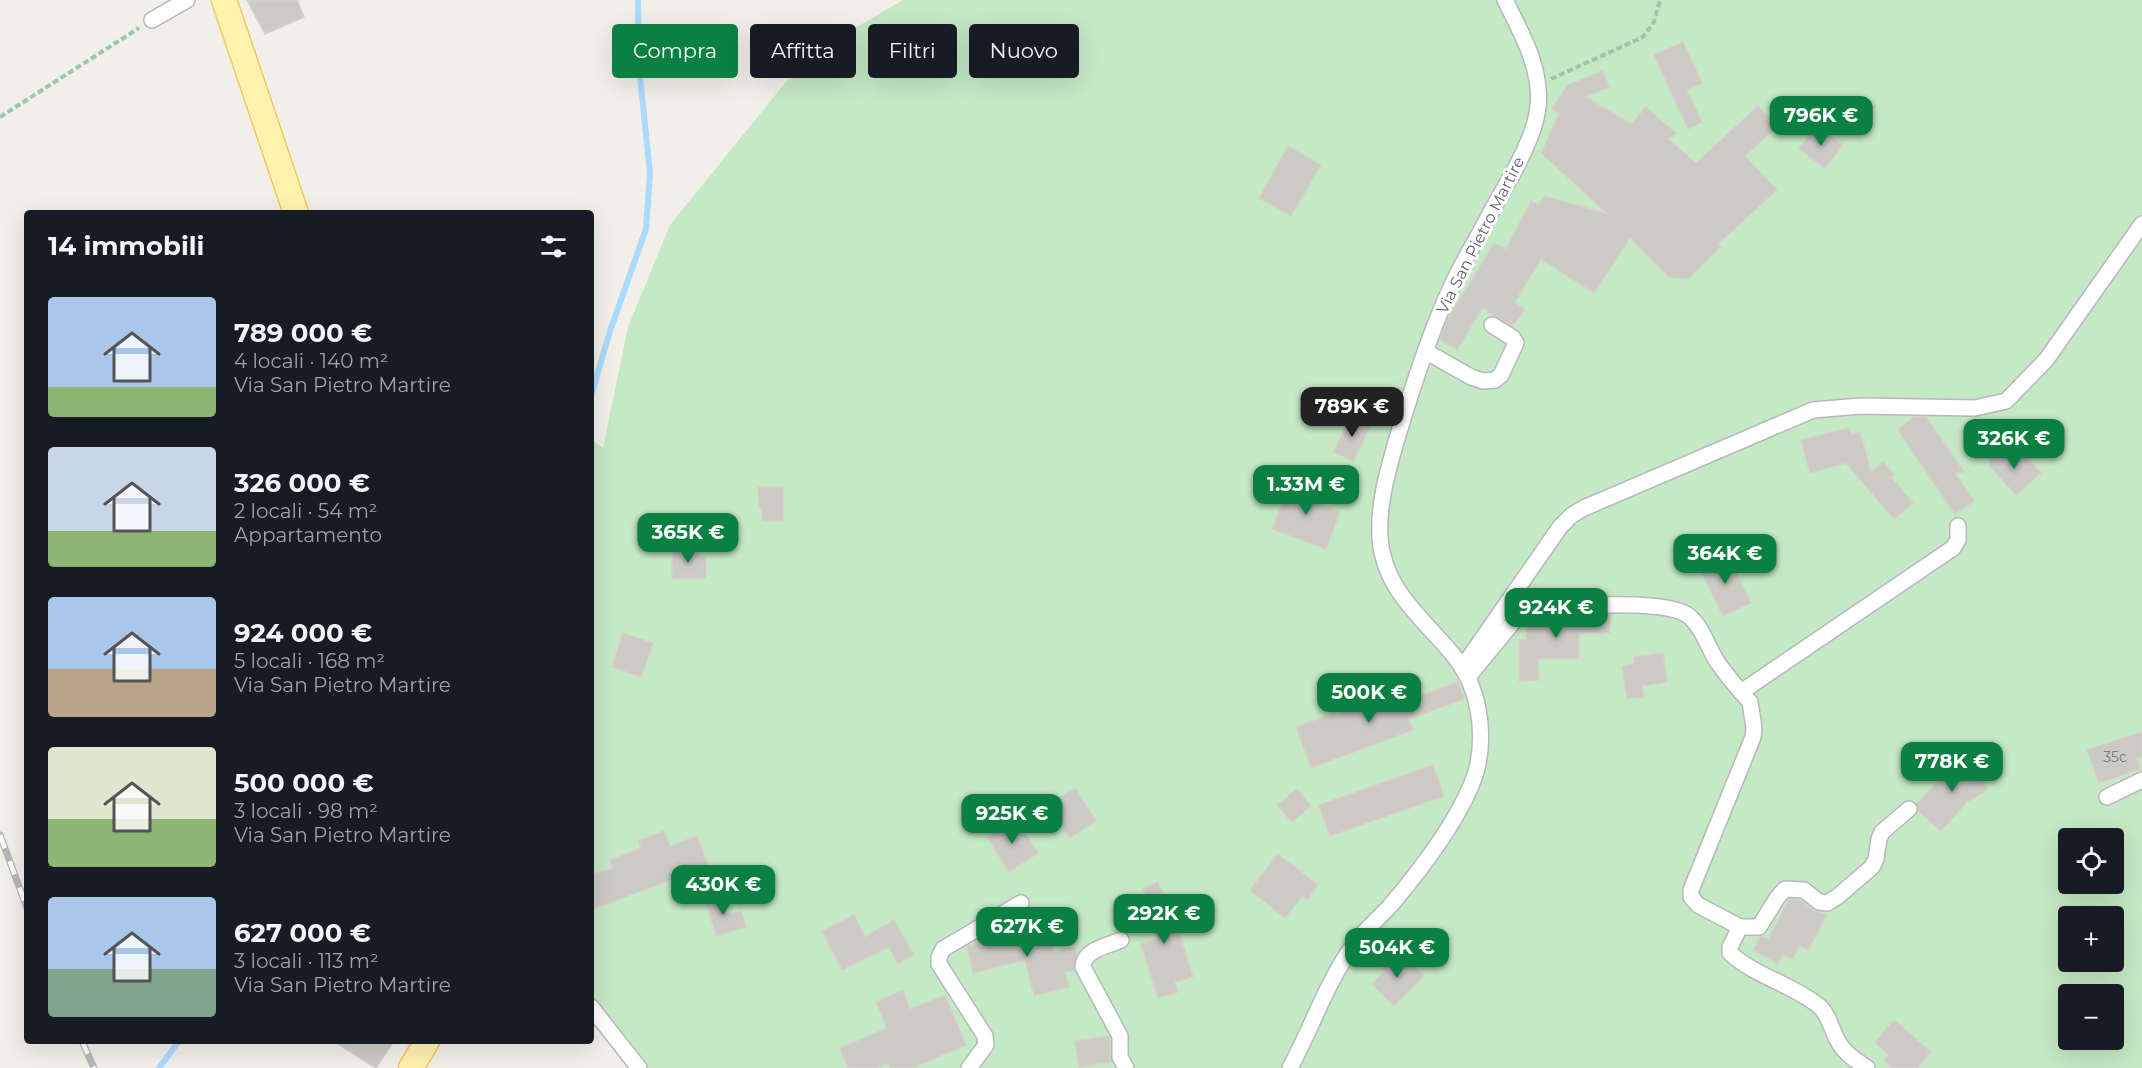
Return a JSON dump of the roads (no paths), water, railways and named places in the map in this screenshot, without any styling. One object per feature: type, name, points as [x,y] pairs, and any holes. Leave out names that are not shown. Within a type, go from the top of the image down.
[{"type":"main road","points":[[224,0],[295,210]]},
{"type":"main road","points":[[411,1068],[425,1044]]},
{"type":"street","points":[[152,20],[187,0]]},
{"type":"street","name":"Via San Pietro Martire","points":[[1290,1068],[1315,1013],[1350,950],[1406,886],[1436,845],[1466,798],[1478,765],[1478,706],[1474,692],[1455,657],[1395,588],[1382,553],[1380,536],[1387,473],[1425,351],[1451,286],[1514,172],[1535,122],[1538,105],[1537,78],[1528,47],[1505,0]]},
{"type":"street","points":[[1465,672],[1560,527],[1572,515],[1584,508],[1813,411],[1861,406],[1975,408],[2006,401],[2046,360],[2142,224]]},
{"type":"street","points":[[1425,351],[1471,377],[1483,381],[1495,380],[1502,375],[1516,343],[1513,338],[1492,325]]},
{"type":"street","points":[[1741,692],[1953,548],[1958,540],[1958,526]]},
{"type":"street","points":[[1465,672],[1529,606],[1650,605],[1680,611],[1689,616],[1699,627],[1718,662],[1750,702],[1753,737],[1691,890],[1691,897],[1698,905],[1740,927],[1759,927],[1785,889],[1804,890],[1819,902],[1827,903],[1837,897],[1872,867],[1882,832],[1910,809]]},
{"type":"street","points":[[2107,797],[2142,780]]},
{"type":"street","points":[[969,1068],[986,1045],[985,1036],[939,964],[939,957],[943,949],[1021,903]]},
{"type":"street","points":[[1740,927],[1730,947],[1730,953],[1739,962],[1800,993],[1822,1008],[1840,1045],[1850,1056],[1867,1068]]},
{"type":"street","points":[[1121,940],[1087,954],[1083,960],[1083,968],[1120,1036],[1120,1057],[1126,1068]]},
{"type":"street","points":[[594,1011],[639,1068]]},
{"type":"waterway","points":[[594,386],[610,331],[646,229],[650,173],[639,67],[638,0]]},
{"type":"waterway","points":[[159,1068],[177,1044]]},
{"type":"railway","points":[[0,835],[24,900]]},
{"type":"railway","points":[[83,1044],[94,1068]]}]
